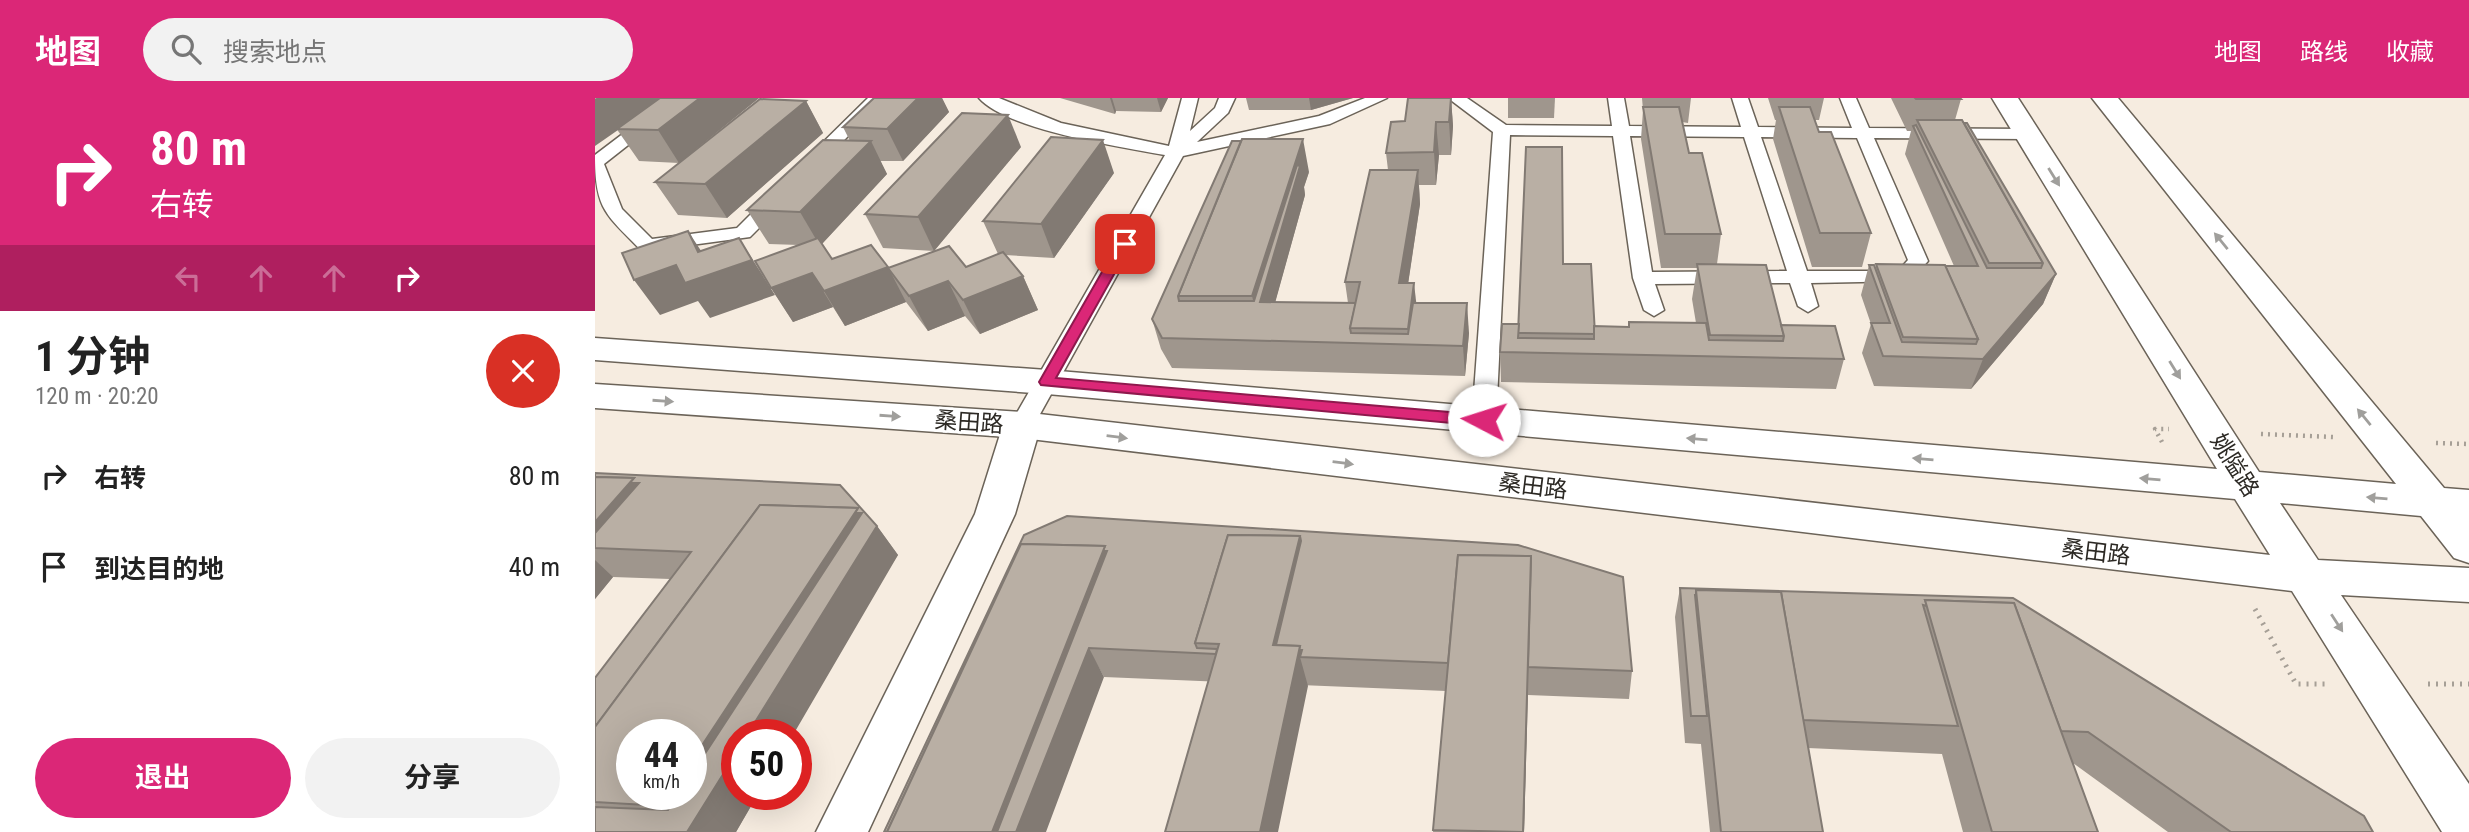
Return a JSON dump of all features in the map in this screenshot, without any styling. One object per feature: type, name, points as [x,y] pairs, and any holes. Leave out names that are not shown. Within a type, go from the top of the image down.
[{"type":"main road","name":"姚隘路","points":[[2005,98],[2248,487],[2469,830]]},
{"type":"main road","points":[[2105,98],[2452,504],[2469,547]]},
{"type":"main road","name":"桑田路","points":[[595,349],[1047,382],[2452,504]]},
{"type":"main road","name":"桑田路","points":[[595,396],[1022,425],[2307,576],[2469,586]]},
{"type":"main road","points":[[842,832],[995,514],[1022,425]]},
{"type":"lane","points":[[680,98],[595,163],[613,211],[647,245],[743,233],[877,98]]},
{"type":"lane","points":[[987,98],[1009,111],[1072,130],[1176,152],[1324,120],[1380,98]]},
{"type":"lane","points":[[1022,425],[1176,152],[1190,98]]},
{"type":"lane","points":[[1176,152],[1222,110],[1227,98]]},
{"type":"lane","points":[[1457,98],[1502,130],[2027,134]]},
{"type":"lane","points":[[1616,98],[1643,278],[1654,310]]},
{"type":"lane","points":[[1740,98],[1808,306]]},
{"type":"lane","points":[[1643,278],[1799,280],[1903,277],[1918,261],[1848,98]]},
{"type":"lane","points":[[1484,420],[1502,130]]},
{"type":"building","points":[[660,98],[700,98],[658,130],[617,129]]},
{"type":"building","points":[[874,98],[918,98],[887,129],[843,127]]},
{"type":"building","points":[[1408,98],[1451,98],[1449,122],[1436,122],[1434,152],[1386,153],[1391,122],[1405,121]]},
{"type":"building","points":[[1960,98],[1961,99],[1916,99]]},
{"type":"building","points":[[760,99],[806,101],[705,184],[655,182]]},
{"type":"building","points":[[1643,107],[1679,107],[1689,153],[1702,153],[1721,234],[1665,234]]},
{"type":"building","points":[[1779,107],[1810,107],[1819,132],[1831,132],[1871,233],[1820,233]]},
{"type":"building","points":[[962,113],[1008,115],[918,217],[865,214]]},
{"type":"building","points":[[1917,120],[1962,120],[2043,263],[1989,263]]},
{"type":"building","points":[[1964,123],[1967,123],[2056,274],[1983,359],[1883,356],[1871,323],[1890,323],[1869,265],[1874,265],[1902,342],[1976,344],[1978,339],[1945,266],[1978,266],[1913,126],[1916,125],[1987,268],[2041,268],[2043,263]]},
{"type":"building","points":[[1051,137],[1103,140],[1041,224],[983,221]]},
{"type":"building","points":[[1242,139],[1303,139],[1252,296],[1178,296]]},
{"type":"building","points":[[823,140],[871,141],[800,212],[747,210]]},
{"type":"building","points":[[1232,141],[1241,141],[1178,296],[1179,301],[1254,301],[1297,165],[1300,166],[1260,302],[1356,303],[1351,333],[1408,334],[1413,303],[1467,303],[1463,346],[1162,338],[1152,319]]},
{"type":"building","points":[[1526,147],[1562,147],[1563,264],[1591,264],[1595,334],[1518,333]]},
{"type":"building","points":[[1370,170],[1418,170],[1399,283],[1414,283],[1408,329],[1350,328],[1360,282],[1345,282]]},
{"type":"building","points":[[688,231],[698,252],[739,238],[752,260],[685,283],[676,265],[634,280],[622,253]]},
{"type":"building","points":[[818,238],[832,259],[871,245],[888,267],[824,291],[812,273],[771,288],[755,261]]},
{"type":"building","points":[[949,246],[966,267],[1003,252],[1023,276],[963,300],[948,281],[909,296],[888,268]]},
{"type":"building","points":[[1697,264],[1766,265],[1784,336],[1710,335]]},
{"type":"building","points":[[1876,264],[1945,265],[1978,339],[1903,337]]},
{"type":"building","points":[[1629,322],[1706,323],[1709,340],[1783,341],[1781,325],[1835,326],[1844,359],[1500,352],[1502,324],[1519,324],[1518,338],[1594,339],[1594,326],[1629,327]]},
{"type":"building","points":[[595,473],[840,485],[877,526],[757,719],[728,719],[862,513],[855,513],[858,508],[760,505],[595,727],[595,678],[691,552],[595,548],[595,533],[639,483],[630,483],[634,478],[595,477]]},
{"type":"building","points":[[595,477],[634,478],[595,522]]},
{"type":"building","points":[[760,505],[858,508],[707,738],[707,719],[616,719],[616,803],[595,802],[595,727]]},
{"type":"building","points":[[1067,516],[1518,545],[1623,577],[1632,671],[1528,667],[1531,556],[1458,555],[1448,663],[1300,657],[1300,646],[1276,645],[1300,536],[1228,535],[1195,643],[1197,648],[1217,649],[1216,654],[1089,648],[1016,832],[997,832],[1107,551],[1103,551],[1105,546],[1021,544],[887,832],[884,832],[1024,535]]},
{"type":"building","points":[[1228,535],[1300,536],[1273,645],[1300,646],[1260,832],[1165,832],[1219,644],[1195,643]]},
{"type":"building","points":[[1021,544],[1105,546],[992,832],[887,832]]},
{"type":"building","points":[[1458,555],[1531,556],[1523,832],[1433,830]]},
{"type":"building","points":[[1680,588],[2013,598],[2364,816],[2373,832],[2231,832],[2088,732],[2061,731],[2014,603],[1925,600],[1927,606],[1923,605],[1958,726],[1803,720],[1781,592],[1696,590],[1707,716],[1691,716]]},
{"type":"building","points":[[1696,590],[1781,592],[1823,832],[1721,832]]},
{"type":"building","points":[[1925,600],[2014,603],[2098,832],[1992,832]]},
{"type":"building","points":[[721,729],[721,778],[707,800],[707,750]]},
{"type":"building","points":[[595,807],[616,808],[616,810],[701,810],[687,832],[595,832]]},
{"type":"route","points":[[1125,244],[1047,382],[1484,420]]}]
